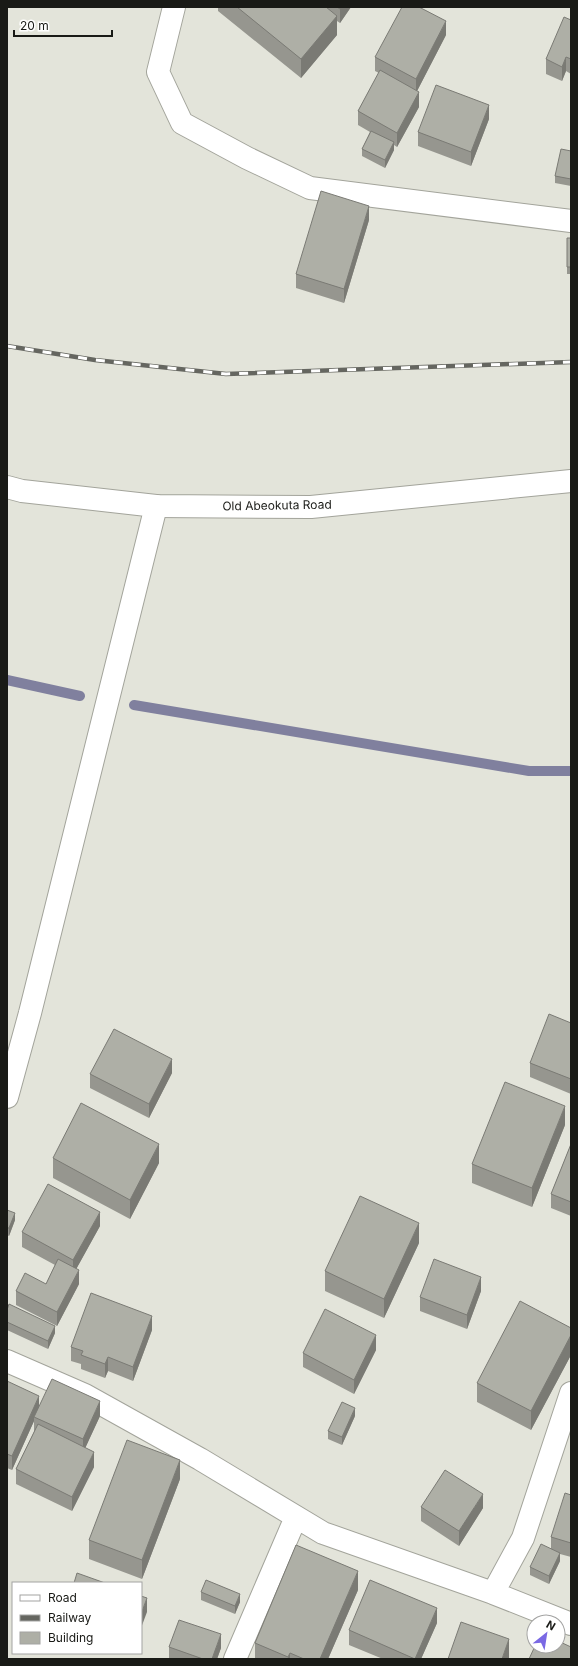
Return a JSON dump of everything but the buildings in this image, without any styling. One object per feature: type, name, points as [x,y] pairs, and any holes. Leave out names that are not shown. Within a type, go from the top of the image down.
[{"type":"main road","points":[[174,7],[158,72],[182,123],[247,158],[310,188],[571,221]]},
{"type":"main road","name":"Old Abeokuta Road","points":[[7,487],[22,491],[156,506],[310,506],[571,482]]},
{"type":"main road","points":[[7,1097],[30,1013],[156,506]]},
{"type":"main road","points":[[7,1361],[85,1396],[200,1459],[324,1533],[493,1593],[571,1624]]},
{"type":"main road","points":[[493,1593],[523,1538],[571,1393]]},
{"type":"main road","points":[[235,1659],[296,1517]]},
{"type":"waterway","points":[[7,680],[80,696]]},
{"type":"waterway","points":[[134,705],[529,771],[571,771]]},
{"type":"railway","points":[[7,346],[95,360],[226,374],[571,362]]}]
